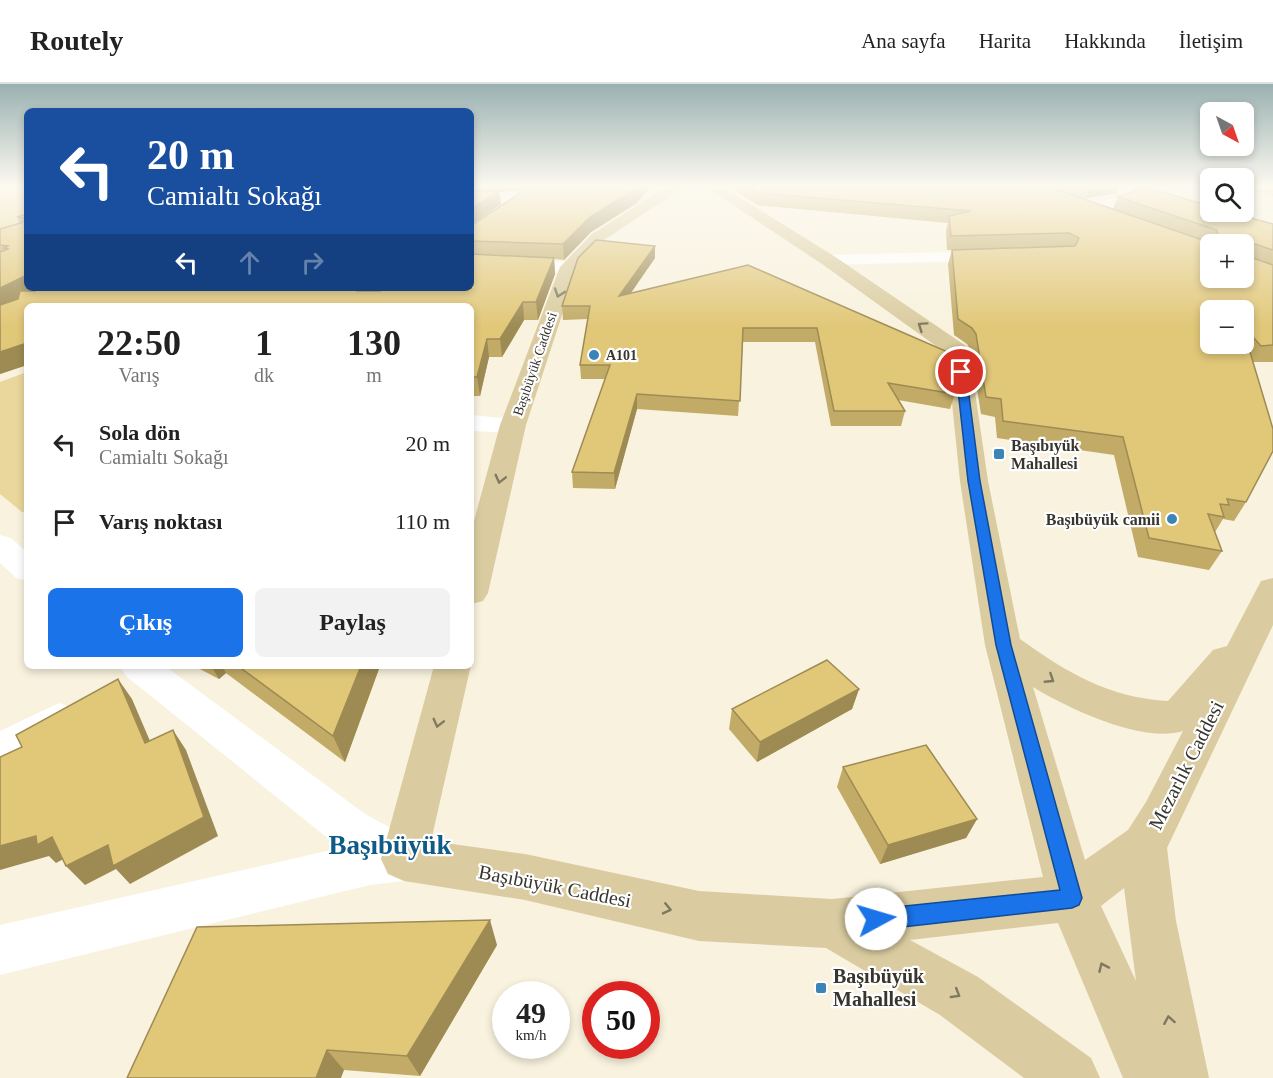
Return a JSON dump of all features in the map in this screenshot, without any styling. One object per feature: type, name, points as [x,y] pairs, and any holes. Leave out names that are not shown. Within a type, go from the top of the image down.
[{"type":"main road","name":"Başıbüyük Caddesi","points":[[474,581],[513,425],[569,267],[603,233]]},
{"type":"main road","points":[[786,233],[958,351],[974,481],[1003,645],[1072,898],[1152,1078]]},
{"type":"main road","points":[[1003,645],[1065,688],[1101,706],[1142,717],[1177,717],[1268,615]]},
{"type":"main road","name":"Mezarlık Caddesi","points":[[1072,898],[1144,845],[1162,816],[1268,615]]},
{"type":"main road","points":[[404,859],[452,669]]},
{"type":"main road","points":[[1144,845],[1151,921],[1180,1078]]},
{"type":"main road","name":"Başıbüyük Caddesi","points":[[404,859],[525,877],[699,916],[832,924],[1072,898]]},
{"type":"main road","name":"Başıbüyük Caddesi","points":[[832,924],[959,996],[1071,1078]]},
{"type":"street","points":[[828,260],[1017,255]]},
{"type":"street","points":[[474,263],[569,267]]},
{"type":"street","points":[[474,423],[513,425]]},
{"type":"street","points":[[0,751],[123,682],[349,829],[404,859]]},
{"type":"street","points":[[0,950],[370,864],[404,859]]},
{"type":"shaded area","points":[[24,373],[24,512],[0,494],[0,382]]},
{"type":"building","points":[[0,233],[24,233],[24,276],[0,288],[0,252],[8,249],[4,248],[8,246],[0,245]]},
{"type":"building","points":[[474,233],[574,233],[563,244],[474,241]]},
{"type":"building","points":[[951,233],[1054,233],[951,236]]},
{"type":"building","points":[[1070,233],[1183,233],[1200,239],[1200,288],[1254,288],[1254,258],[1273,265],[1273,345],[1261,346],[1254,338],[1254,300],[1200,300],[1200,354],[1251,354],[1273,429],[1273,451],[1246,502],[1227,499],[1229,505],[1220,504],[1224,517],[1208,514],[1222,551],[1149,538],[1123,437],[1003,421],[1001,399],[986,397],[976,334],[972,328],[958,319],[952,250],[1075,246],[1079,238]]},
{"type":"building","points":[[1218,233],[1273,233],[1273,250],[1254,244],[1254,234]]},
{"type":"building","points":[[596,240],[655,246],[619,296],[748,265],[950,353],[955,394],[888,383],[905,411],[834,411],[817,328],[743,328],[740,401],[637,394],[614,473],[572,472],[610,365],[580,365],[590,306],[562,306],[578,258]]},
{"type":"building","points":[[474,254],[554,258],[536,302],[523,302],[500,339],[487,339],[477,377],[474,377],[474,303],[24,303],[24,344],[0,352],[0,305],[18,299],[20,291],[474,291]]},
{"type":"building","points":[[827,660],[859,689],[760,742],[732,709]]},
{"type":"building","points":[[242,669],[360,669],[333,736]]},
{"type":"building","points":[[118,679],[145,743],[173,730],[204,817],[113,866],[108,845],[66,866],[52,837],[37,845],[36,836],[0,846],[0,757],[22,747],[16,735]]},
{"type":"building","points":[[926,745],[977,819],[888,845],[843,767]]},
{"type":"building","points":[[490,920],[407,1056],[327,1050],[316,1078],[127,1078],[197,927]]},
{"type":"place","name":"A101","points":[[594,355]]},
{"type":"place","name":"Başıbıyük Mahallesi","points":[[999,454]]},
{"type":"place","name":"Başıbüyük camii","points":[[1172,519]]},
{"type":"place","name":"Başıbüyük Mahallesi","points":[[821,988]]},
{"type":"district","name":"Başıbüyük","points":[[390,845]]},
{"type":"route","points":[[876,919],[1072,898],[1003,645],[974,481],[961,372]]}]
